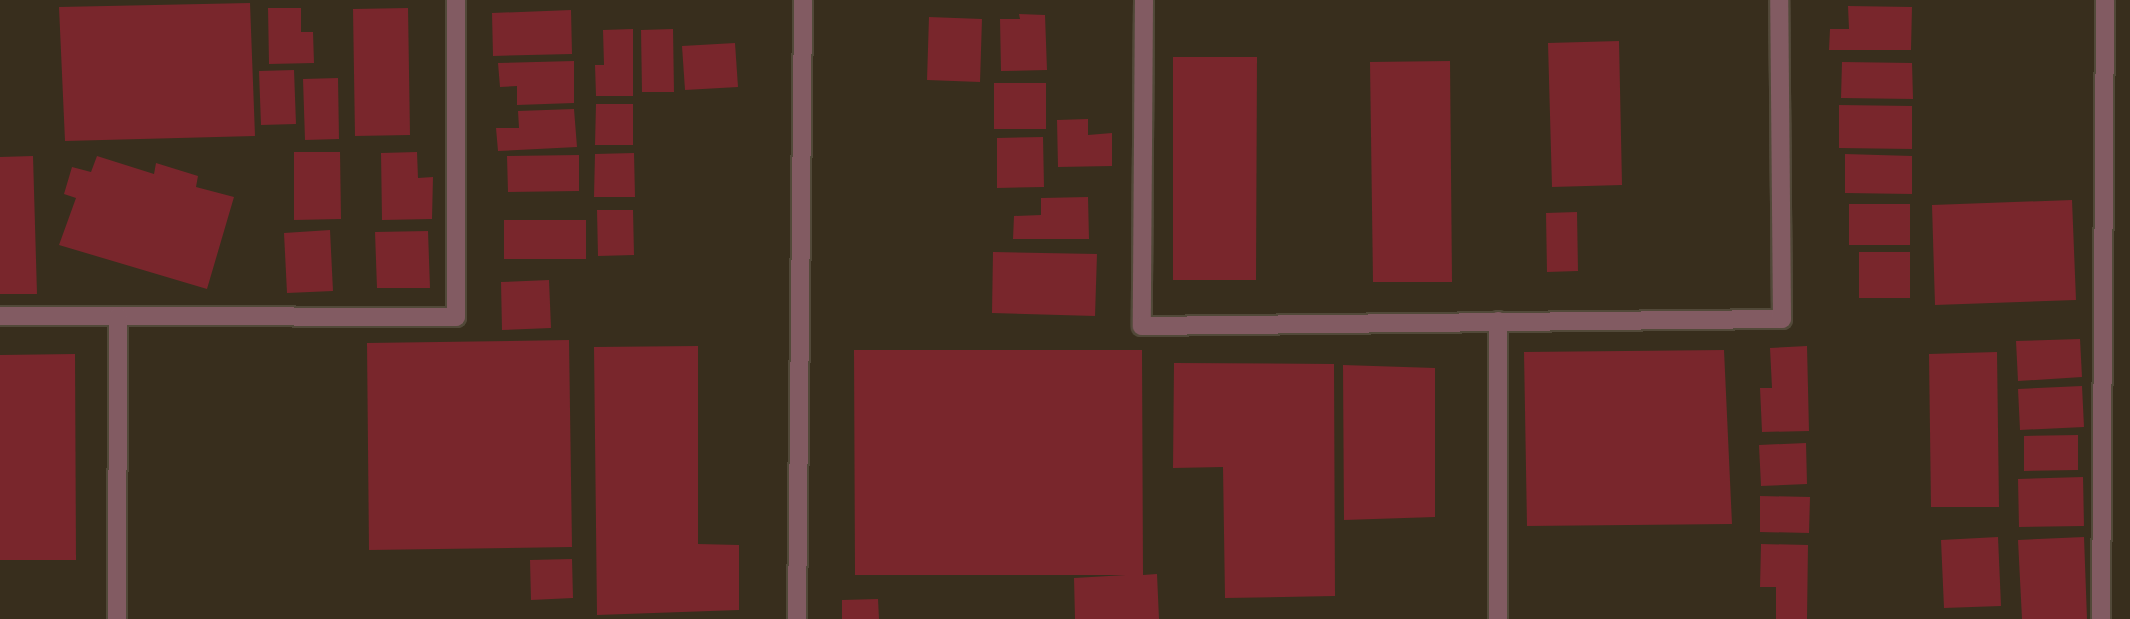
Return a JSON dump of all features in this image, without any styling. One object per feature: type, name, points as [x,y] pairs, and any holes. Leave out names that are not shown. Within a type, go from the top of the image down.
[{"type":"street","points":[[0,316],[456,317],[456,0]]},
{"type":"street","points":[[797,619],[803,0]]},
{"type":"street","points":[[1144,0],[1142,326],[1782,319],[1779,0]]},
{"type":"street","points":[[2101,619],[2105,0]]},
{"type":"street","points":[[117,619],[118,316]]},
{"type":"street","points":[[1497,321],[1498,619]]},
{"type":"building","points":[[250,3],[255,136],[65,141],[59,7]]},
{"type":"building","points":[[1848,6],[1912,7],[1911,50],[1829,50],[1830,29],[1849,29]]},
{"type":"building","points":[[268,8],[301,8],[301,32],[313,32],[314,63],[269,64]]},
{"type":"building","points":[[408,8],[410,135],[355,136],[353,9]]},
{"type":"building","points":[[571,10],[572,54],[493,56],[492,13]]},
{"type":"building","points":[[1019,14],[1045,15],[1047,70],[1001,71],[1000,19],[1020,19]]},
{"type":"building","points":[[929,17],[982,19],[980,82],[927,80]]},
{"type":"building","points":[[633,29],[633,96],[596,96],[595,65],[604,65],[603,30]]},
{"type":"building","points":[[673,29],[674,92],[642,92],[641,30]]},
{"type":"building","points":[[1619,41],[1622,185],[1552,187],[1548,43]]},
{"type":"building","points":[[735,43],[738,87],[685,90],[682,46]]},
{"type":"building","points":[[1173,57],[1257,57],[1256,280],[1173,280]]},
{"type":"building","points":[[574,61],[574,103],[517,105],[517,86],[500,87],[498,63]]},
{"type":"building","points":[[1450,61],[1452,282],[1373,282],[1370,62]]},
{"type":"building","points":[[1842,62],[1912,63],[1913,99],[1841,98]]},
{"type":"building","points":[[294,70],[296,124],[261,125],[259,71]]},
{"type":"building","points":[[338,78],[339,139],[305,140],[303,79]]},
{"type":"building","points":[[994,83],[1046,83],[1046,129],[994,129]]},
{"type":"building","points":[[596,104],[633,104],[633,145],[595,145]]},
{"type":"building","points":[[1839,105],[1912,106],[1912,149],[1839,148]]},
{"type":"building","points":[[574,109],[577,147],[498,151],[496,128],[519,128],[518,111]]},
{"type":"building","points":[[1088,119],[1088,135],[1112,133],[1112,166],[1058,167],[1057,120]]},
{"type":"building","points":[[1043,137],[1044,187],[997,188],[997,138]]},
{"type":"building","points":[[294,152],[340,152],[341,219],[294,220]]},
{"type":"building","points":[[417,152],[418,178],[433,177],[432,219],[382,220],[381,153]]},
{"type":"building","points":[[634,153],[635,197],[594,197],[595,154]]},
{"type":"building","points":[[1845,154],[1912,156],[1912,194],[1845,193]]},
{"type":"building","points":[[579,155],[579,191],[508,192],[507,156]]},
{"type":"building","points":[[33,156],[37,294],[0,294],[0,157]]},
{"type":"building","points":[[97,156],[154,174],[156,163],[198,176],[196,187],[234,197],[207,289],[59,245],[76,198],[64,194],[72,167],[91,172]]},
{"type":"building","points":[[1088,197],[1089,239],[1013,239],[1014,216],[1041,215],[1041,198]]},
{"type":"building","points":[[2072,200],[2076,300],[1935,305],[1932,205]]},
{"type":"building","points":[[1849,204],[1910,204],[1910,245],[1849,245]]},
{"type":"building","points":[[597,210],[633,210],[634,255],[598,256]]},
{"type":"building","points":[[1577,212],[1578,271],[1547,272],[1546,213]]},
{"type":"building","points":[[504,220],[586,220],[586,259],[504,259]]},
{"type":"building","points":[[330,230],[333,291],[287,293],[284,233]]},
{"type":"building","points":[[428,231],[430,288],[377,288],[375,232]]},
{"type":"building","points":[[993,252],[1097,254],[1095,316],[992,313]]},
{"type":"building","points":[[1859,252],[1910,252],[1910,298],[1859,298]]},
{"type":"building","points":[[549,280],[551,328],[502,330],[501,282]]},
{"type":"building","points":[[2080,339],[2082,377],[2018,381],[2016,341]]},
{"type":"building","points":[[569,340],[572,547],[369,550],[367,343]]},
{"type":"building","points":[[698,346],[698,544],[739,545],[739,610],[597,615],[594,347]]},
{"type":"building","points":[[1807,346],[1809,431],[1762,432],[1760,388],[1772,388],[1770,348]]},
{"type":"building","points":[[854,350],[1142,350],[1143,575],[1157,574],[1159,619],[1075,619],[1074,578],[1126,575],[855,575]]},
{"type":"building","points":[[1724,350],[1732,524],[1527,526],[1524,352]]},
{"type":"building","points":[[1997,352],[1999,507],[1931,507],[1929,354]]},
{"type":"building","points":[[75,354],[76,560],[0,560],[0,355]]},
{"type":"building","points":[[1174,363],[1334,364],[1335,596],[1225,598],[1223,467],[1173,468]]},
{"type":"building","points":[[1343,365],[1435,368],[1435,517],[1344,520]]},
{"type":"building","points":[[2082,386],[2084,427],[2020,430],[2018,389]]},
{"type":"building","points":[[2078,435],[2078,470],[2024,471],[2024,436]]},
{"type":"building","points":[[1806,443],[1807,484],[1761,486],[1759,445]]},
{"type":"building","points":[[2083,477],[2084,526],[2019,527],[2018,479]]},
{"type":"building","points":[[1760,496],[1810,497],[1809,533],[1760,532]]},
{"type":"building","points":[[1998,537],[2001,606],[1944,608],[1941,540]]},
{"type":"building","points":[[2084,537],[2087,619],[2022,619],[2018,540]]},
{"type":"building","points":[[1761,544],[1808,545],[1807,619],[1776,619],[1776,587],[1760,587]]},
{"type":"building","points":[[572,559],[573,598],[531,600],[530,560]]},
{"type":"building","points":[[878,599],[879,619],[842,619],[842,600]]}]
